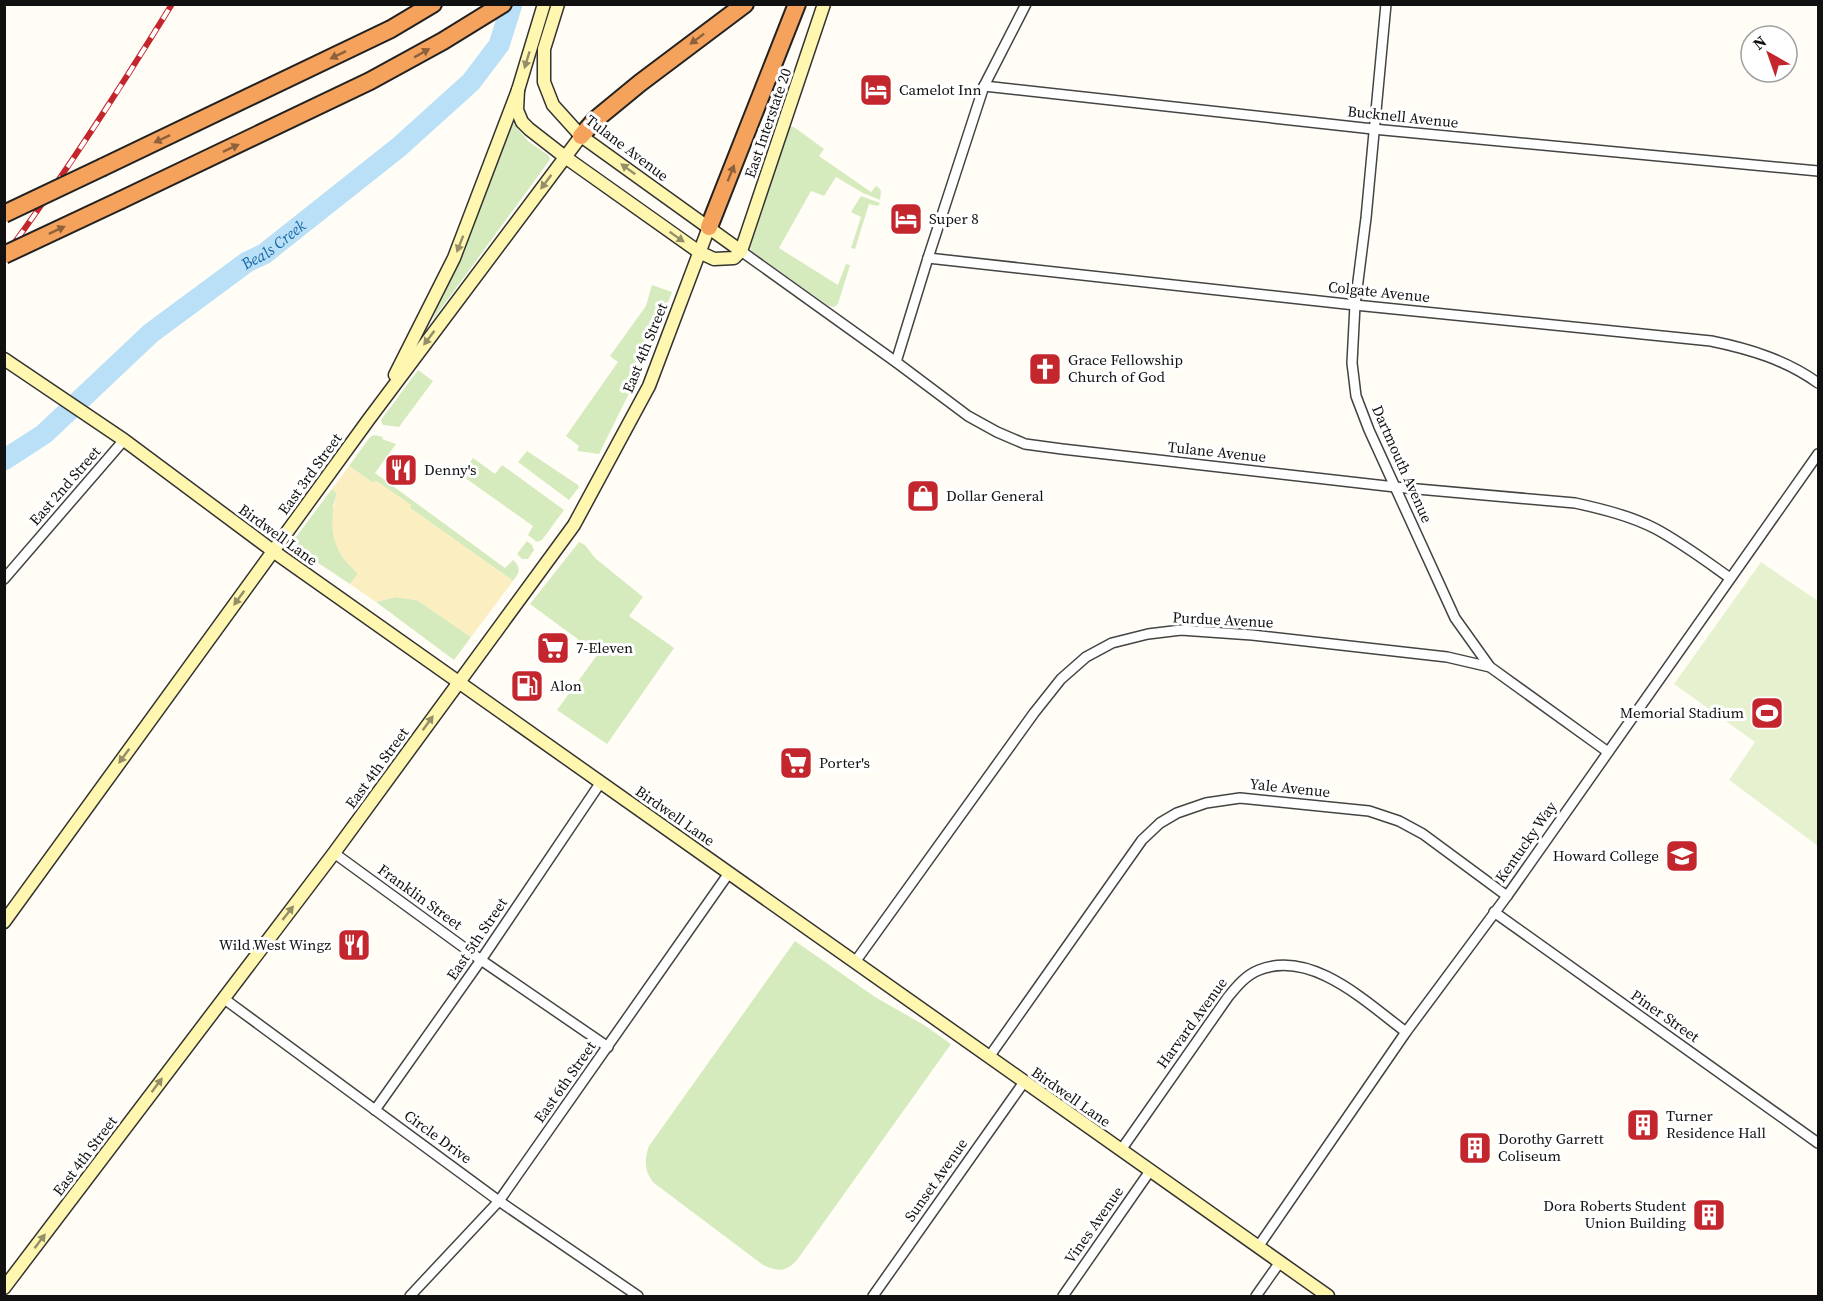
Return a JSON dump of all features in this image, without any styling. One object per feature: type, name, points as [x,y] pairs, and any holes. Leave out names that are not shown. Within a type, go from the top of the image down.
[{"type":"highway","points":[[4,214],[391,29],[433,4]]},
{"type":"highway","points":[[4,255],[370,81],[443,41],[503,4]]},
{"type":"highway","points":[[581,136],[595,120],[640,83],[745,4]]},
{"type":"highway","points":[[709,227],[797,4]]},
{"type":"main road","points":[[381,403],[454,258],[518,90],[544,4]]},
{"type":"main road","name":"Tulane Avenue","points":[[558,4],[544,49],[544,82],[553,105],[581,136],[741,251]]},
{"type":"main road","name":"East Interstate 20","points":[[741,251],[824,4]]},
{"type":"main road","points":[[518,90],[518,110],[522,122],[565,157],[699,252],[714,260],[734,258],[741,251]]},
{"type":"main road","name":"East 3rd Street","points":[[4,922],[273,550],[581,136]]},
{"type":"main road","name":"East 4th Street","points":[[4,1288],[334,853],[574,525],[649,386],[709,227]]},
{"type":"main road","name":"Birdwell Lane","points":[[4,359],[85,413],[273,550],[1328,1296]]},
{"type":"street","points":[[896,362],[984,86],[1026,4]]},
{"type":"street","name":"Dartmouth Avenue","points":[[1386,4],[1366,218],[1355,305],[1352,363],[1356,396],[1368,430],[1455,618],[1490,667]]},
{"type":"street","name":"Bucknell Avenue","points":[[984,86],[1373,129],[1818,171]]},
{"type":"street","name":"Tulane Avenue","points":[[741,251],[968,416],[1024,444],[1395,487],[1575,503],[1601,509],[1654,528],[1730,579]]},
{"type":"street","name":"Colgate Avenue","points":[[928,258],[1711,341],[1751,350],[1785,363],[1818,382]]},
{"type":"street","name":"East 2nd Street","points":[[4,579],[124,441]]},
{"type":"street","name":"Kentucky Way","points":[[1258,1247],[1406,1032],[1507,896],[1818,454]]},
{"type":"street","name":"Purdue Avenue","points":[[855,962],[1061,678],[1086,657],[1112,643],[1148,634],[1181,630],[1252,635],[1447,657],[1490,667],[1608,752]]},
{"type":"street","name":"East 5th Street","points":[[375,1110],[481,960],[601,782]]},
{"type":"street","name":"Yale Avenue","points":[[989,1057],[1142,840],[1161,823],[1177,813],[1206,803],[1240,798],[1369,811],[1399,821],[1423,834],[1507,896]]},
{"type":"street","name":"Franklin Street","points":[[334,853],[481,960],[608,1047]]},
{"type":"street","name":"East 6th Street","points":[[410,1296],[499,1201],[729,873]]},
{"type":"street","name":"Piner Street","points":[[1494,912],[1818,1143]]},
{"type":"street","name":"Harvard Avenue","points":[[1121,1150],[1228,997],[1242,981],[1260,969],[1284,965],[1307,967],[1335,979],[1406,1032]]},
{"type":"street","name":"Circle Drive","points":[[223,998],[499,1201],[638,1296]]},
{"type":"street","name":"Sunset Avenue","points":[[875,1296],[1024,1082]]},
{"type":"street","name":"Vines Avenue","points":[[1064,1296],[1150,1171]]},
{"type":"street","points":[[1256,1296],[1280,1262]]},
{"type":"green space","points":[[512,122],[529,142],[548,155],[549,161],[432,321]]},
{"type":"green space","points":[[789,126],[794,127],[824,149],[819,156],[871,192],[876,186],[881,191],[880,200],[836,177],[824,196],[811,191],[779,248],[838,285],[846,264],[850,265],[838,304],[834,307],[829,306],[752,252],[750,247]]},
{"type":"green space","points":[[861,196],[880,203],[878,206],[869,204],[855,249],[851,248],[861,217],[851,212]]},
{"type":"green space","points":[[652,285],[672,292],[646,359],[599,454],[577,451],[579,446],[566,436],[618,362],[610,356],[646,306]]},
{"type":"green space","points":[[418,370],[433,381],[399,427],[383,425],[381,420]]},
{"type":"green space","points":[[374,435],[396,444],[375,473],[505,568],[513,560],[519,570],[513,581],[410,508],[411,505],[349,466],[370,437]]},
{"type":"green space","points":[[527,451],[578,485],[579,487],[569,500],[518,462]]},
{"type":"green space","points":[[473,458],[495,474],[502,465],[564,510],[542,540],[537,542],[528,535],[533,526],[461,475]]},
{"type":"green space","points":[[332,489],[337,493],[333,506],[341,555],[358,574],[350,584],[297,549],[295,544],[296,537]]},
{"type":"green space","points":[[527,541],[534,550],[528,559],[522,559],[517,554]]},
{"type":"green space","points":[[579,542],[643,597],[629,616],[674,648],[607,744],[557,710],[598,654],[530,604]]},
{"type":"green space","name":"Memorial Stadium","points":[[1761,562],[1818,601],[1818,846],[1729,780],[1755,742],[1674,684]]},
{"type":"green space","points":[[395,597],[417,600],[471,637],[454,660],[376,602]]},
{"type":"green space","points":[[795,941],[875,997],[924,1025],[951,1044],[797,1260],[785,1269],[777,1270],[763,1265],[654,1183],[648,1174],[646,1156],[649,1146]]},
{"type":"sand","points":[[349,466],[411,505],[410,508],[513,581],[471,637],[417,600],[395,597],[376,602],[350,584],[358,574],[341,555],[334,540],[332,524],[337,493],[332,489]]},
{"type":"waterway","name":"Beals Creek","points":[[4,460],[44,434],[151,333],[247,262],[264,254],[399,147],[471,82],[499,45],[512,4]]},
{"type":"railway","points":[[4,257],[91,132],[172,4]]},
{"type":"place","name":"Camelot Inn","points":[[876,90]]},
{"type":"place","name":"Super 8","points":[[906,219]]},
{"type":"place","name":"Grace Fellowship Church of God","points":[[1045,369]]},
{"type":"place","name":"Denny's","points":[[401,470]]},
{"type":"place","name":"Dollar General","points":[[923,496]]},
{"type":"place","name":"7-Eleven","points":[[553,648]]},
{"type":"place","name":"Alon","points":[[527,686]]},
{"type":"place","name":"Memorial Stadium","points":[[1767,713]]},
{"type":"place","name":"Porter's","points":[[796,763]]},
{"type":"place","name":"Howard College","points":[[1682,856]]},
{"type":"place","name":"Wild West Wingz","points":[[354,945]]},
{"type":"place","name":"Turner Residence Hall","points":[[1643,1125]]},
{"type":"place","name":"Dorothy Garrett Coliseum","points":[[1475,1148]]},
{"type":"place","name":"Dora Roberts Student Union Building","points":[[1709,1215]]}]
